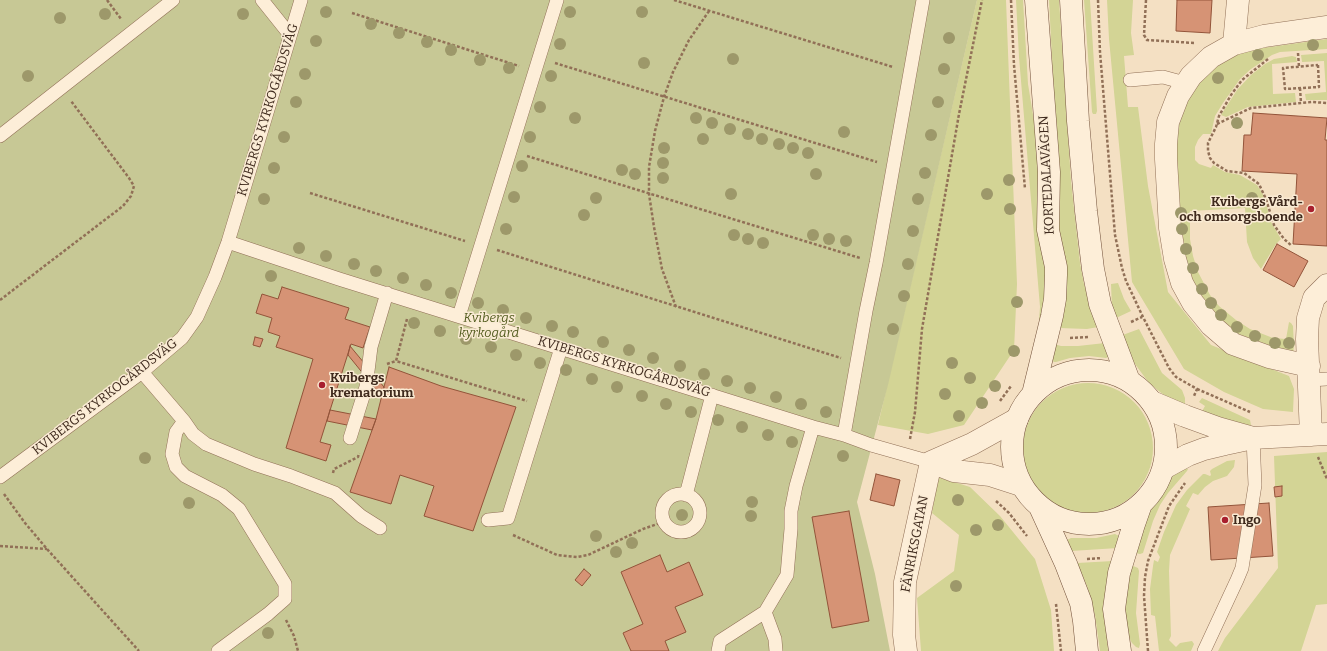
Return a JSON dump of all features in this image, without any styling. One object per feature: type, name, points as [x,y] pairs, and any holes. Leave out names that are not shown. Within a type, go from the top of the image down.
[{"type":"main road","name":"KORTEDALAVÄGEN","points":[[1033,394],[1052,316],[1055,299],[1056,275],[1056,267],[1048,225],[1049,172],[1036,0]]},
{"type":"main road","name":"KORTEDALAVÄGEN","points":[[1071,0],[1078,122],[1092,269],[1100,304],[1129,381]]},
{"type":"main road","points":[[1234,44],[1238,0]]},
{"type":"main road","points":[[1315,375],[1233,344],[1211,325],[1199,312],[1182,283],[1177,271],[1172,244],[1166,144],[1168,122],[1185,83],[1197,68],[1211,57],[1234,44],[1264,36],[1327,27]]},
{"type":"main road","points":[[1164,468],[1188,455],[1204,449],[1253,438],[1319,434],[1315,375],[1307,338],[1308,318],[1314,298],[1327,285]]},
{"type":"main road","name":"KORTEDALAVÄGEN","points":[[1079,371],[1100,371],[1120,376],[1129,381],[1138,387],[1152,402],[1162,419],[1166,438],[1166,458],[1164,468],[1155,488],[1142,504],[1123,517],[1113,521],[1091,525],[1069,522],[1049,514],[1030,497],[1021,485],[1015,471],[1011,449],[1013,434],[1017,419],[1024,406],[1033,394],[1045,384],[1058,376],[1079,371]]},
{"type":"main road","points":[[1152,402],[1218,428],[1253,438]]},
{"type":"main road","points":[[931,462],[972,444],[1017,419]]},
{"type":"main road","name":"KVIBERGS KYRKOGÅRDSVÄG","points":[[931,462],[954,471],[990,474],[1021,485]]},
{"type":"main road","name":"FÄNRIKSGATAN","points":[[906,651],[904,635],[905,582],[931,462]]},
{"type":"main road","name":"KORTEDALAVÄGEN","points":[[1120,651],[1114,610],[1119,573],[1134,524],[1142,504]]},
{"type":"main road","name":"KORTEDALAVÄGEN","points":[[1040,507],[1066,564],[1081,603],[1087,651]]},
{"type":"lane","points":[[0,136],[173,0]]},
{"type":"lane","points":[[262,0],[290,35]]},
{"type":"lane","name":"KVIBERGS KYRKOGÅRDSVÄG","points":[[0,477],[142,372],[182,338],[197,317],[215,277],[228,242],[301,0]]},
{"type":"lane","points":[[459,316],[557,0]]},
{"type":"lane","points":[[844,435],[923,0]]},
{"type":"lane","points":[[1130,80],[1163,77],[1185,83]]},
{"type":"lane","name":"KVIBERGS KYRKOGÅRDSVÄG","points":[[228,242],[813,427],[931,462]]},
{"type":"lane","points":[[350,438],[366,387],[371,347],[387,293]]},
{"type":"lane","points":[[488,520],[508,518],[561,348]]},
{"type":"lane","points":[[142,372],[184,421],[193,434],[206,444],[254,464],[335,493],[361,516],[380,528]]},
{"type":"lane","points":[[686,495],[712,395]]},
{"type":"lane","points":[[184,421],[176,432],[172,454],[176,467],[185,476],[222,495],[239,509],[285,584],[285,599],[218,651]]},
{"type":"lane","points":[[718,651],[720,641],[765,612],[787,575],[791,510],[796,486],[813,427]]},
{"type":"lane","points":[[1207,646],[1242,568],[1255,485],[1253,438]]},
{"type":"lane","points":[[674,495],[686,495],[692,497],[697,502],[699,508],[699,520],[696,526],[691,530],[679,533],[667,528],[663,522],[661,510],[664,503],[674,495]]},
{"type":"lane","points":[[765,612],[775,639],[776,651]]},
{"type":"path","points":[[107,0],[132,32]]},
{"type":"path","points":[[674,0],[910,72]]},
{"type":"path","points":[[907,455],[915,412],[922,328],[959,114],[982,0]]},
{"type":"path","points":[[1011,0],[1014,65],[1025,190]]},
{"type":"path","points":[[1098,0],[1100,52],[1115,235],[1126,281],[1169,368],[1176,377],[1197,389],[1252,413]]},
{"type":"path","points":[[1146,0],[1144,35],[1147,40],[1201,43]]},
{"type":"path","points":[[676,307],[662,269],[649,194],[649,166],[664,97],[673,72],[690,40],[710,12]]},
{"type":"path","points":[[352,13],[535,72]]},
{"type":"path","points":[[1299,67],[1297,53],[1304,52]]},
{"type":"path","points":[[1271,57],[1238,84],[1218,116],[1217,124],[1208,146],[1208,151],[1214,164],[1227,171],[1244,173],[1259,184],[1266,198],[1274,225],[1284,239],[1292,246]]},
{"type":"path","points":[[539,58],[893,167]]},
{"type":"path","points":[[1318,65],[1319,86],[1285,89],[1283,68],[1299,67],[1318,65]]},
{"type":"path","points":[[0,300],[123,206],[131,196],[134,186],[61,88]]},
{"type":"path","points":[[1300,88],[1301,103]]},
{"type":"path","points":[[1217,124],[1251,108],[1301,103],[1327,103]]},
{"type":"path","points":[[510,151],[876,263]]},
{"type":"path","points":[[310,193],[857,363]]},
{"type":"path","points":[[412,301],[396,361],[542,405]]},
{"type":"path","points":[[1000,402],[1013,382]]},
{"type":"path","points":[[1185,416],[1197,389]]},
{"type":"path","points":[[1317,455],[1327,479]]},
{"type":"path","points":[[334,470],[358,457]]},
{"type":"path","points":[[1148,651],[1144,596],[1148,561],[1169,506],[1186,482]]},
{"type":"path","points":[[0,489],[25,523],[47,549],[139,651]]},
{"type":"path","points":[[992,497],[1009,513],[1028,537]]},
{"type":"path","points":[[508,518],[511,534],[556,555],[577,557],[588,555],[643,529],[663,522]]},
{"type":"path","points":[[0,546],[47,549]]},
{"type":"path","points":[[1066,564],[1078,560],[1124,557],[1148,561]]},
{"type":"path","points":[[1055,598],[1061,651]]},
{"type":"path","points":[[278,605],[294,636],[298,651]]},
{"type":"green space","name":"Kvibergs kyrkogård","points":[[0,0],[977,0],[888,385],[857,502],[875,574],[890,651],[0,651]]},
{"type":"green space","points":[[977,0],[1006,0],[1017,284],[1014,350],[964,425],[928,434],[878,425]]},
{"type":"green space","points":[[1016,0],[1023,0],[1028,84],[1035,127],[1049,270],[1040,322],[1019,57]]},
{"type":"green space","points":[[1049,0],[1059,0],[1071,181],[1080,263],[1084,284],[1098,327],[1087,329],[1059,328],[1057,157]]},
{"type":"green space","points":[[1084,0],[1090,0],[1096,114],[1093,114],[1092,112]]},
{"type":"green space","points":[[1107,0],[1133,0],[1131,33],[1134,55],[1124,56],[1128,107],[1138,107],[1148,186],[1168,292],[1211,345],[1289,376],[1294,389],[1293,412],[1263,409],[1224,392],[1184,369],[1132,282],[1109,39]]},
{"type":"green space","points":[[1327,39],[1327,49],[1280,52],[1272,55],[1251,69],[1240,79],[1215,116],[1211,134],[1203,134],[1195,147],[1195,160],[1199,164],[1211,168],[1213,165],[1225,172],[1240,175],[1257,185],[1264,196],[1271,222],[1281,239],[1276,244],[1261,269],[1253,258],[1247,242],[1245,208],[1190,211],[1190,239],[1198,272],[1210,295],[1219,306],[1250,329],[1273,338],[1286,339],[1289,322],[1291,323],[1293,326],[1294,346],[1293,353],[1290,353],[1238,334],[1205,306],[1184,266],[1174,133],[1192,91],[1208,71],[1235,55],[1249,50]]},
{"type":"green space","points":[[1327,53],[1327,100],[1306,100],[1305,94],[1326,92],[1324,61],[1302,62],[1301,55]]},
{"type":"green space","points":[[1292,56],[1296,57],[1297,62],[1272,64],[1273,94],[1295,93],[1296,102],[1248,107],[1226,117],[1221,115],[1237,90],[1251,75],[1274,59]]},
{"type":"green space","points":[[1118,283],[1124,299],[1131,311],[1114,319],[1111,284]]},
{"type":"green space","points":[[1139,329],[1162,373],[1182,390],[1185,398],[1185,404],[1172,401],[1160,392],[1149,383],[1135,364],[1120,336]]},
{"type":"green space","points":[[1105,343],[1110,356],[1106,358],[1089,356],[1070,358],[1056,362],[1051,359],[1054,344],[1061,346],[1078,346]]},
{"type":"green space","points":[[1094,383],[1107,385],[1119,390],[1130,397],[1139,406],[1151,429],[1153,448],[1151,467],[1146,479],[1139,490],[1130,499],[1107,511],[1082,513],[1069,511],[1057,506],[1046,499],[1037,490],[1025,467],[1023,442],[1025,429],[1030,417],[1037,406],[1046,397],[1069,385]]},
{"type":"green space","points":[[1202,398],[1250,420],[1251,425],[1248,426],[1201,413],[1205,406],[1199,402]]},
{"type":"green space","points":[[1327,452],[1327,604],[1316,605],[1301,651],[1218,651],[1225,638],[1278,568],[1274,456]]},
{"type":"green space","points":[[1235,460],[1234,467],[1227,476],[1213,481],[1198,495],[1193,493],[1186,506],[1190,509],[1170,555],[1171,636],[1169,640],[1176,647],[1180,643],[1192,641],[1194,644],[1191,651],[1159,651],[1155,616],[1151,615],[1150,589],[1154,560],[1158,562],[1160,557],[1157,552],[1164,532],[1176,505],[1187,490],[1203,474],[1210,476],[1210,471],[1212,469],[1227,461]]},
{"type":"green space","points":[[1184,467],[1188,469],[1187,471],[1160,505],[1153,521],[1143,553],[1134,553],[1147,514],[1154,500],[1172,477]]},
{"type":"green space","points":[[938,477],[970,487],[1000,516],[1035,559],[1051,610],[1054,651],[921,651],[917,598],[954,571],[959,535],[932,513]]},
{"type":"green space","points":[[1115,534],[1119,536],[1118,548],[1071,551],[1067,540],[1071,538],[1096,538]]},
{"type":"green space","points":[[1113,561],[1106,621],[1108,651],[1100,651],[1095,615],[1087,586],[1077,563]]},
{"type":"green space","points":[[1131,565],[1138,568],[1139,571],[1136,613],[1140,644],[1139,648],[1132,643],[1126,633],[1123,623]]},
{"type":"building","points":[[1177,0],[1212,0],[1210,33],[1176,31]]},
{"type":"building","name":"Kvibergs Vård- och omsorgsboende","points":[[1253,113],[1327,118],[1325,140],[1327,140],[1327,246],[1293,244],[1297,174],[1242,171],[1244,135],[1251,135]]},
{"type":"building","points":[[1277,244],[1308,261],[1294,287],[1263,270]]},
{"type":"building","name":"Kvibergs krematorium","points":[[282,287],[349,308],[345,319],[370,327],[363,348],[351,344],[320,442],[331,445],[326,461],[286,448],[313,359],[276,347],[280,336],[268,332],[272,318],[256,313],[262,294],[278,299]]},
{"type":"building","points":[[255,337],[263,339],[260,347],[253,345]]},
{"type":"building","points":[[350,346],[384,387],[382,397],[348,355]]},
{"type":"building","points":[[389,367],[441,386],[516,407],[473,531],[424,516],[434,486],[400,475],[391,504],[350,492],[376,419]]},
{"type":"building","points":[[330,410],[376,419],[372,430],[327,421]]},
{"type":"building","points":[[876,474],[900,480],[894,506],[870,500]]},
{"type":"building","points":[[1282,486],[1282,496],[1275,497],[1274,487]]},
{"type":"building","points":[[1269,503],[1273,556],[1211,560],[1208,507]]},
{"type":"building","points":[[849,511],[869,621],[832,628],[812,517]]},
{"type":"building","points":[[660,555],[667,572],[689,562],[703,595],[675,607],[686,632],[665,641],[669,651],[631,651],[623,633],[643,624],[621,572]]},
{"type":"building","points":[[584,569],[591,575],[582,586],[575,580]]},
{"type":"place","name":"Kvibergs Vård- och omsorgsboende","points":[[1311,209]]},
{"type":"place","name":"Kvibergs krematorium","points":[[322,385]]},
{"type":"place","name":"Ingo","points":[[1225,520]]}]
